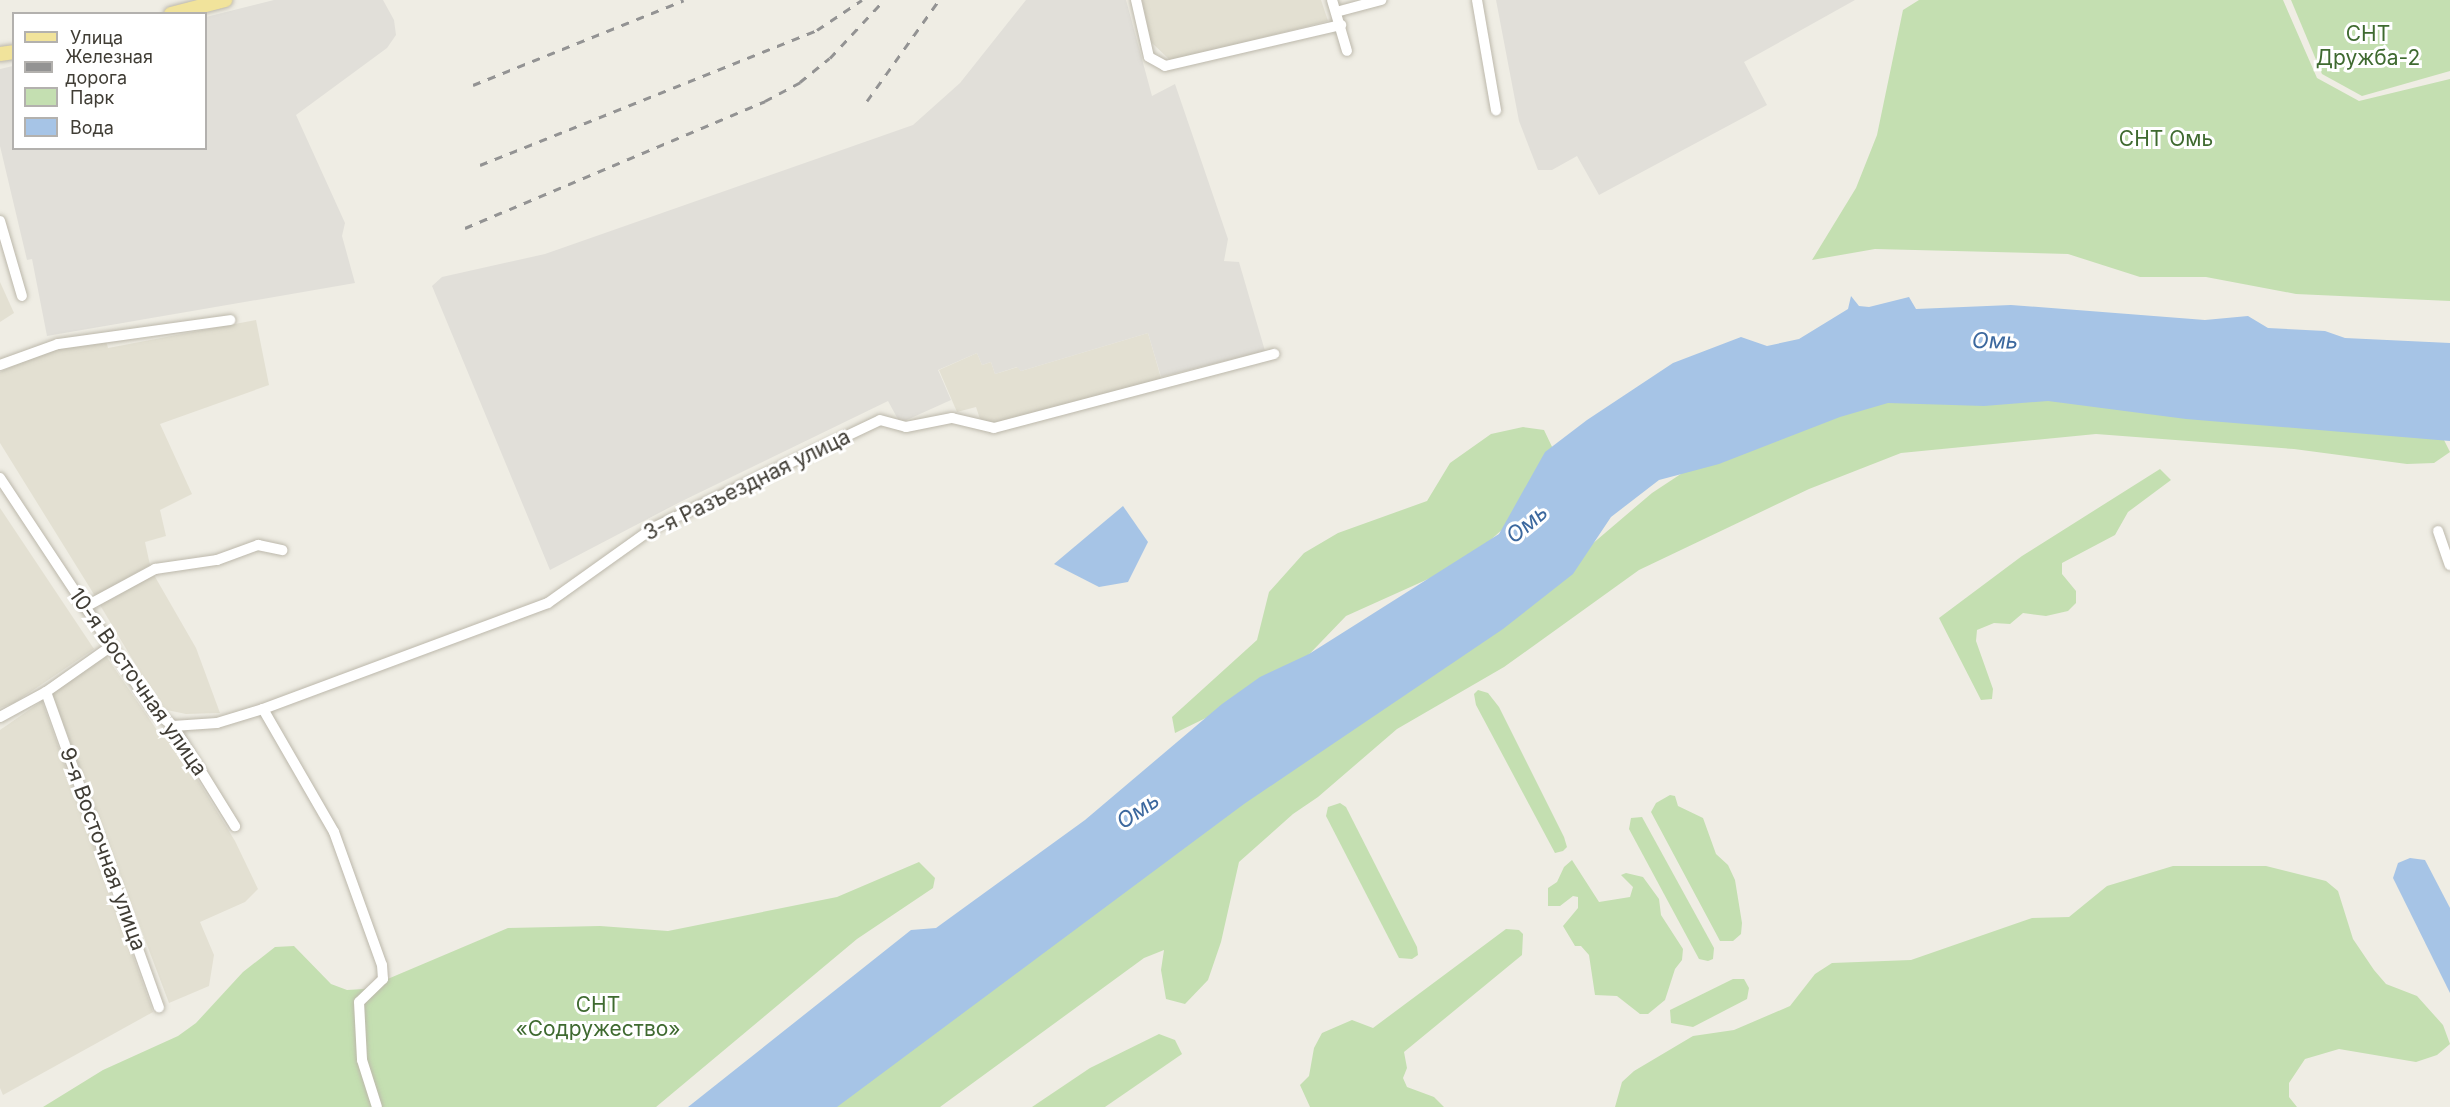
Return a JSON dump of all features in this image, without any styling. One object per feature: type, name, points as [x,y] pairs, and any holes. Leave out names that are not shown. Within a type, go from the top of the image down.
[{"type":"main road","points":[[179,12],[225,0]]},
{"type":"street","points":[[1136,0],[1149,57],[1165,66],[1341,25]]},
{"type":"street","points":[[1332,0],[1347,51]]},
{"type":"street","points":[[1336,12],[1381,0]]},
{"type":"street","points":[[1477,0],[1496,110]]},
{"type":"street","points":[[0,220],[22,296]]},
{"type":"street","points":[[0,365],[58,344],[230,320]]},
{"type":"street","name":"3-я Разъездная улица","points":[[174,726],[217,723],[263,708],[548,603],[653,528],[880,420],[906,426],[952,418],[994,428],[1274,354]]},
{"type":"street","name":"10-я Восточная улица","points":[[0,478],[153,711],[174,726],[236,826]]},
{"type":"street","points":[[2438,531],[2450,565]]},
{"type":"street","points":[[85,607],[155,568],[217,560],[258,545],[282,550]]},
{"type":"street","points":[[0,717],[46,692],[110,647]]},
{"type":"street","name":"9-я Восточная улица","points":[[46,692],[159,1007]]},
{"type":"street","points":[[263,708],[334,832],[382,965],[383,979],[358,1002],[362,1060],[376,1107]]},
{"type":"shaded area","points":[[274,0],[383,0],[394,20],[396,35],[387,48],[296,115],[345,223],[342,236],[355,283],[47,336],[32,259],[27,260],[0,146],[0,69],[12,66],[12,150],[207,150],[207,17]]},
{"type":"shaded area","points":[[1026,0],[1126,0],[1152,96],[1175,84],[1228,239],[1224,261],[1239,262],[1265,351],[1161,377],[1148,333],[1021,371],[1017,367],[995,374],[991,362],[982,365],[977,353],[938,370],[951,400],[900,423],[888,401],[680,502],[550,570],[432,286],[442,277],[545,254],[913,125],[960,83]]},
{"type":"shaded area","points":[[1142,0],[1321,0],[1328,21],[1171,61],[1151,42]]},
{"type":"shaded area","points":[[1496,0],[1855,0],[1744,62],[1767,105],[1599,195],[1577,156],[1552,170],[1538,170],[1519,121]]},
{"type":"shaded area","points":[[0,282],[14,313],[0,322]]},
{"type":"shaded area","points":[[256,320],[269,385],[160,424],[192,494],[160,510],[166,536],[145,542],[150,565],[95,596],[0,443],[0,372],[49,350],[106,341],[108,348]]},
{"type":"shaded area","points":[[1148,333],[1161,378],[1156,384],[989,426],[981,422],[976,407],[957,412],[939,370],[977,353],[982,365],[991,362],[995,374],[1018,367],[1021,371]]},
{"type":"shaded area","points":[[0,508],[94,649],[14,703],[0,708]]},
{"type":"shaded area","points":[[154,575],[196,648],[220,713],[186,714],[162,709],[100,605]]},
{"type":"shaded area","points":[[106,656],[157,730],[162,728],[169,733],[235,841],[258,889],[245,902],[200,922],[214,955],[209,986],[169,1003],[52,694]]},
{"type":"shaded area","points":[[42,701],[153,1012],[3,1095],[0,1088],[0,730]]},
{"type":"green space","name":"СНТ Омь","points":[[1919,0],[2283,0],[2317,78],[2359,101],[2450,79],[2450,301],[2296,294],[2206,277],[2140,277],[2068,254],[1875,249],[1812,260],[1856,188],[1877,135],[1903,10]]},
{"type":"green space","name":"СНТ Дружба-2","points":[[2291,0],[2450,0],[2450,71],[2362,96],[2322,74]]},
{"type":"green space","points":[[2020,393],[2440,432],[2450,452],[2434,463],[2407,464],[2294,449],[2096,434],[1901,453],[1809,489],[1639,570],[1504,667],[1397,729],[1318,797],[1293,814],[1239,862],[1221,942],[1208,980],[1185,1004],[1166,999],[1161,970],[1164,950],[1144,958],[940,1107],[822,1107],[1544,585],[1652,493],[1702,460],[1877,399]]},
{"type":"green space","points":[[1523,427],[1544,430],[1555,453],[1524,510],[1466,562],[1346,616],[1295,669],[1247,698],[1175,733],[1172,717],[1257,640],[1269,592],[1304,553],[1338,533],[1427,501],[1450,463],[1491,434]]},
{"type":"green space","points":[[2160,469],[2171,480],[2128,512],[2115,535],[2062,563],[2062,574],[2076,591],[2076,603],[2068,611],[2046,616],[2023,613],[2010,624],[1994,623],[1977,630],[1976,641],[1993,689],[1992,699],[1981,700],[1939,618],[2022,556]]},
{"type":"green space","points":[[1478,690],[1488,693],[1499,707],[1564,837],[1567,847],[1563,851],[1555,853],[1476,705],[1474,694]]},
{"type":"green space","points":[[1670,795],[1675,796],[1678,806],[1703,818],[1716,854],[1728,865],[1735,880],[1742,923],[1741,934],[1733,941],[1720,941],[1651,812],[1656,803]]},
{"type":"green space","points":[[1340,803],[1346,807],[1417,947],[1418,955],[1412,959],[1399,958],[1326,816],[1328,807]]},
{"type":"green space","points":[[1642,817],[1714,948],[1713,959],[1708,961],[1699,959],[1629,829],[1631,818]]},
{"type":"green space","points":[[1572,860],[1599,902],[1630,897],[1633,887],[1621,875],[1626,873],[1643,877],[1659,899],[1661,915],[1683,949],[1682,960],[1675,969],[1665,1000],[1648,1014],[1640,1014],[1617,996],[1595,995],[1589,955],[1581,946],[1575,946],[1563,926],[1578,908],[1578,897],[1573,896],[1560,906],[1548,906],[1548,888],[1557,882],[1564,867]]},
{"type":"green space","name":"СНТ «Содружество»","points":[[919,862],[935,878],[933,888],[857,939],[656,1107],[43,1107],[103,1070],[178,1036],[196,1023],[243,972],[275,947],[294,946],[331,984],[347,990],[364,989],[508,928],[600,926],[668,931],[837,897]]},
{"type":"green space","points":[[2173,866],[2266,866],[2326,881],[2338,891],[2353,939],[2374,970],[2386,984],[2417,996],[2443,1025],[2450,1044],[2437,1055],[2416,1062],[2339,1049],[2305,1059],[2289,1083],[2289,1097],[2297,1107],[1615,1107],[1622,1082],[1634,1071],[1693,1036],[1734,1030],[1790,1006],[1815,974],[1832,963],[1911,960],[2032,918],[2069,917],[2107,886]]},
{"type":"green space","points":[[1506,929],[1519,930],[1523,934],[1522,955],[1404,1052],[1407,1068],[1403,1078],[1407,1087],[1434,1097],[1444,1107],[1310,1107],[1300,1085],[1309,1076],[1314,1048],[1322,1033],[1352,1020],[1373,1028]]},
{"type":"green space","points":[[1733,979],[1744,979],[1749,988],[1747,999],[1693,1027],[1671,1023],[1670,1010]]},
{"type":"green space","points":[[1159,1034],[1175,1040],[1182,1054],[1105,1107],[1032,1107],[1090,1068]]},
{"type":"water","name":"Омь","points":[[1851,296],[1859,306],[1869,307],[1909,297],[1916,309],[2011,305],[2205,320],[2248,316],[2268,328],[2325,331],[2345,338],[2450,343],[2450,441],[2186,419],[2048,401],[1984,406],[1888,403],[1840,417],[1719,464],[1659,480],[1611,517],[1573,574],[1503,629],[1244,804],[837,1107],[688,1107],[911,930],[936,928],[1085,820],[1222,704],[1260,677],[1309,654],[1499,534],[1545,452],[1587,420],[1673,363],[1741,337],[1767,346],[1799,339],[1848,309]]},
{"type":"water","points":[[1123,506],[1148,542],[1128,582],[1099,587],[1054,564]]},
{"type":"water","points":[[2410,858],[2425,860],[2450,908],[2450,993],[2393,878],[2398,863]]},
{"type":"railway","points":[[473,85],[684,0]]},
{"type":"railway","points":[[480,165],[817,30],[862,0]]},
{"type":"railway","points":[[465,228],[765,101],[800,82],[830,58],[884,0]]},
{"type":"railway","points":[[867,101],[939,0]]}]
